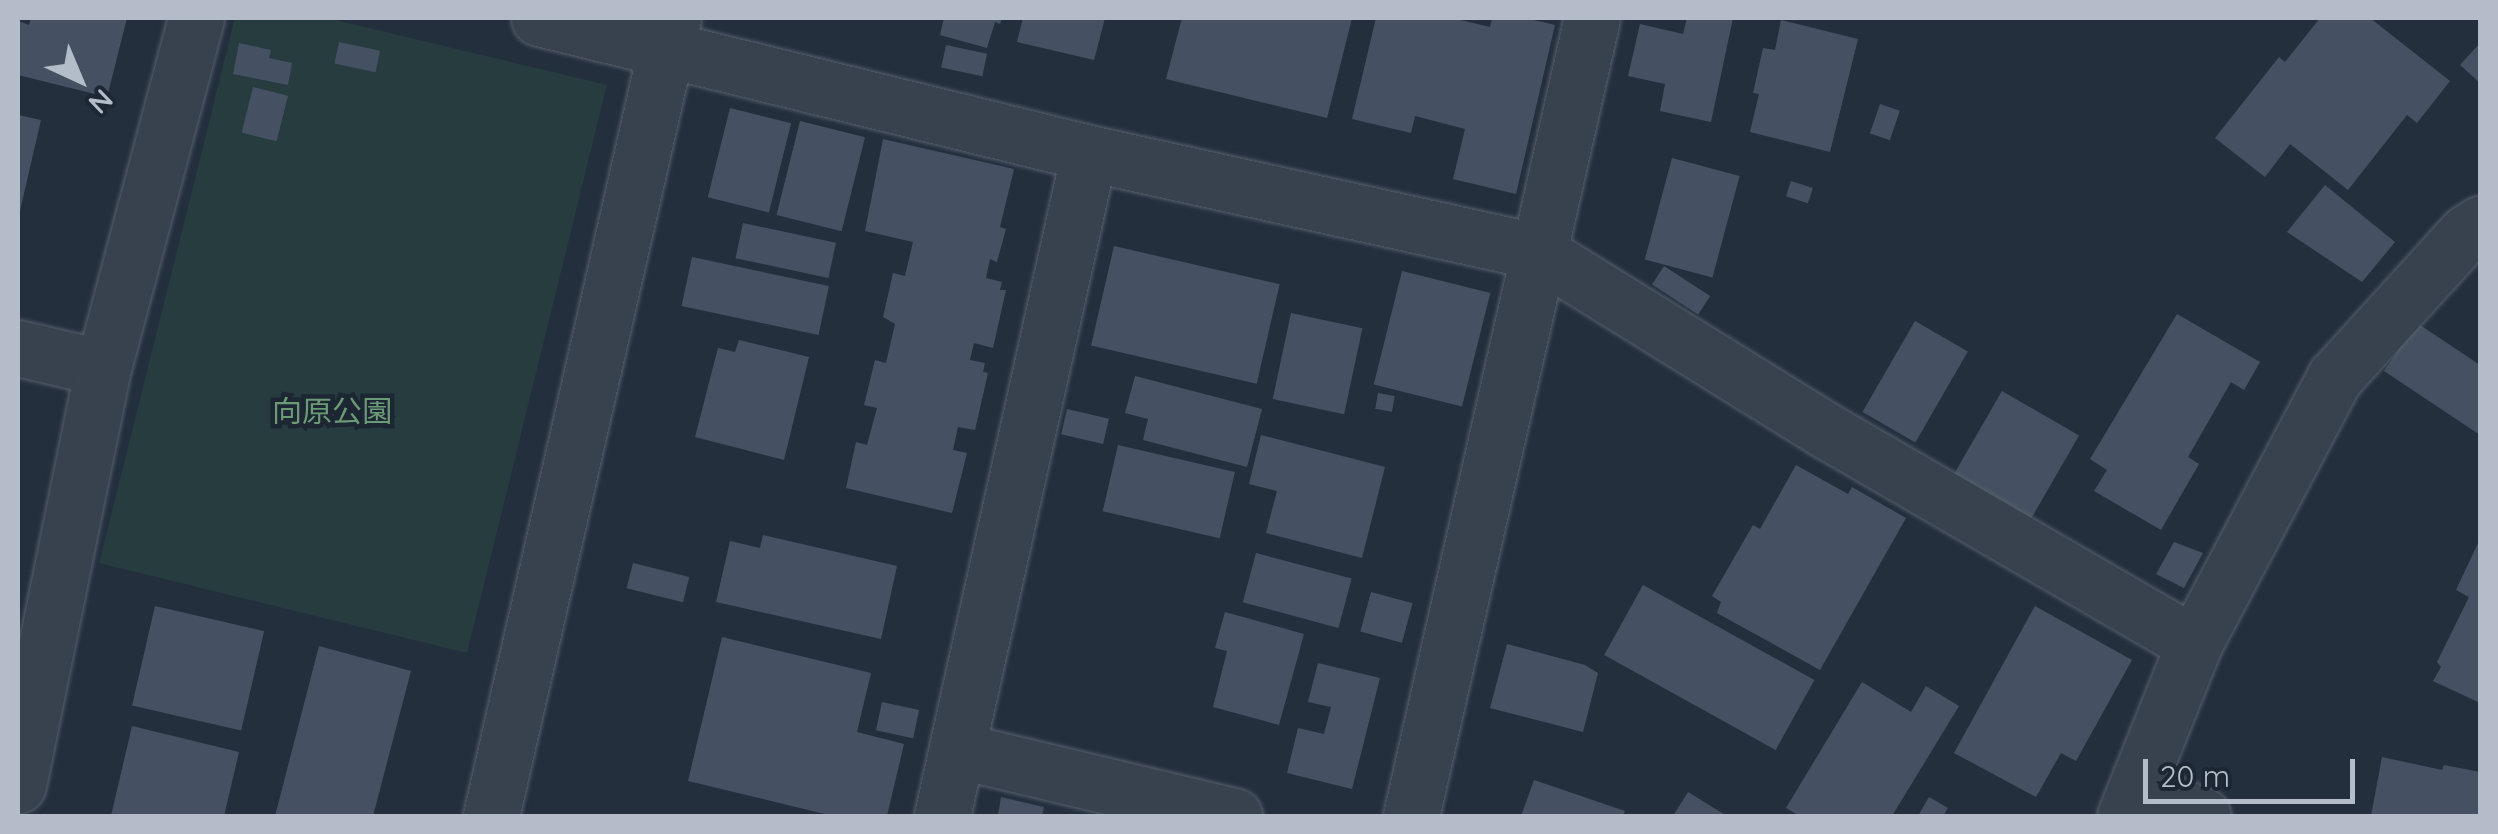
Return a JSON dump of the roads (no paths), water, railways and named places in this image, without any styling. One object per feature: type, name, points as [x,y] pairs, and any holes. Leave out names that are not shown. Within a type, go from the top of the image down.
[{"type":"street","points":[[18,785],[103,368],[196,18]]},
{"type":"street","points":[[539,18],[670,32],[1089,154],[1538,252],[1828,431],[2194,644]]},
{"type":"street","points":[[1410,816],[1592,18]]},
{"type":"street","points":[[491,816],[670,32]]},
{"type":"street","points":[[942,816],[1089,154]]},
{"type":"street","points":[[2203,816],[2131,803],[2194,644],[2335,377],[2466,233],[2480,224]]},
{"type":"street","points":[[18,348],[103,368]]},
{"type":"street","points":[[957,750],[1234,816]]},
{"type":"park label","name":"向原公園","points":[[332,411]]}]
